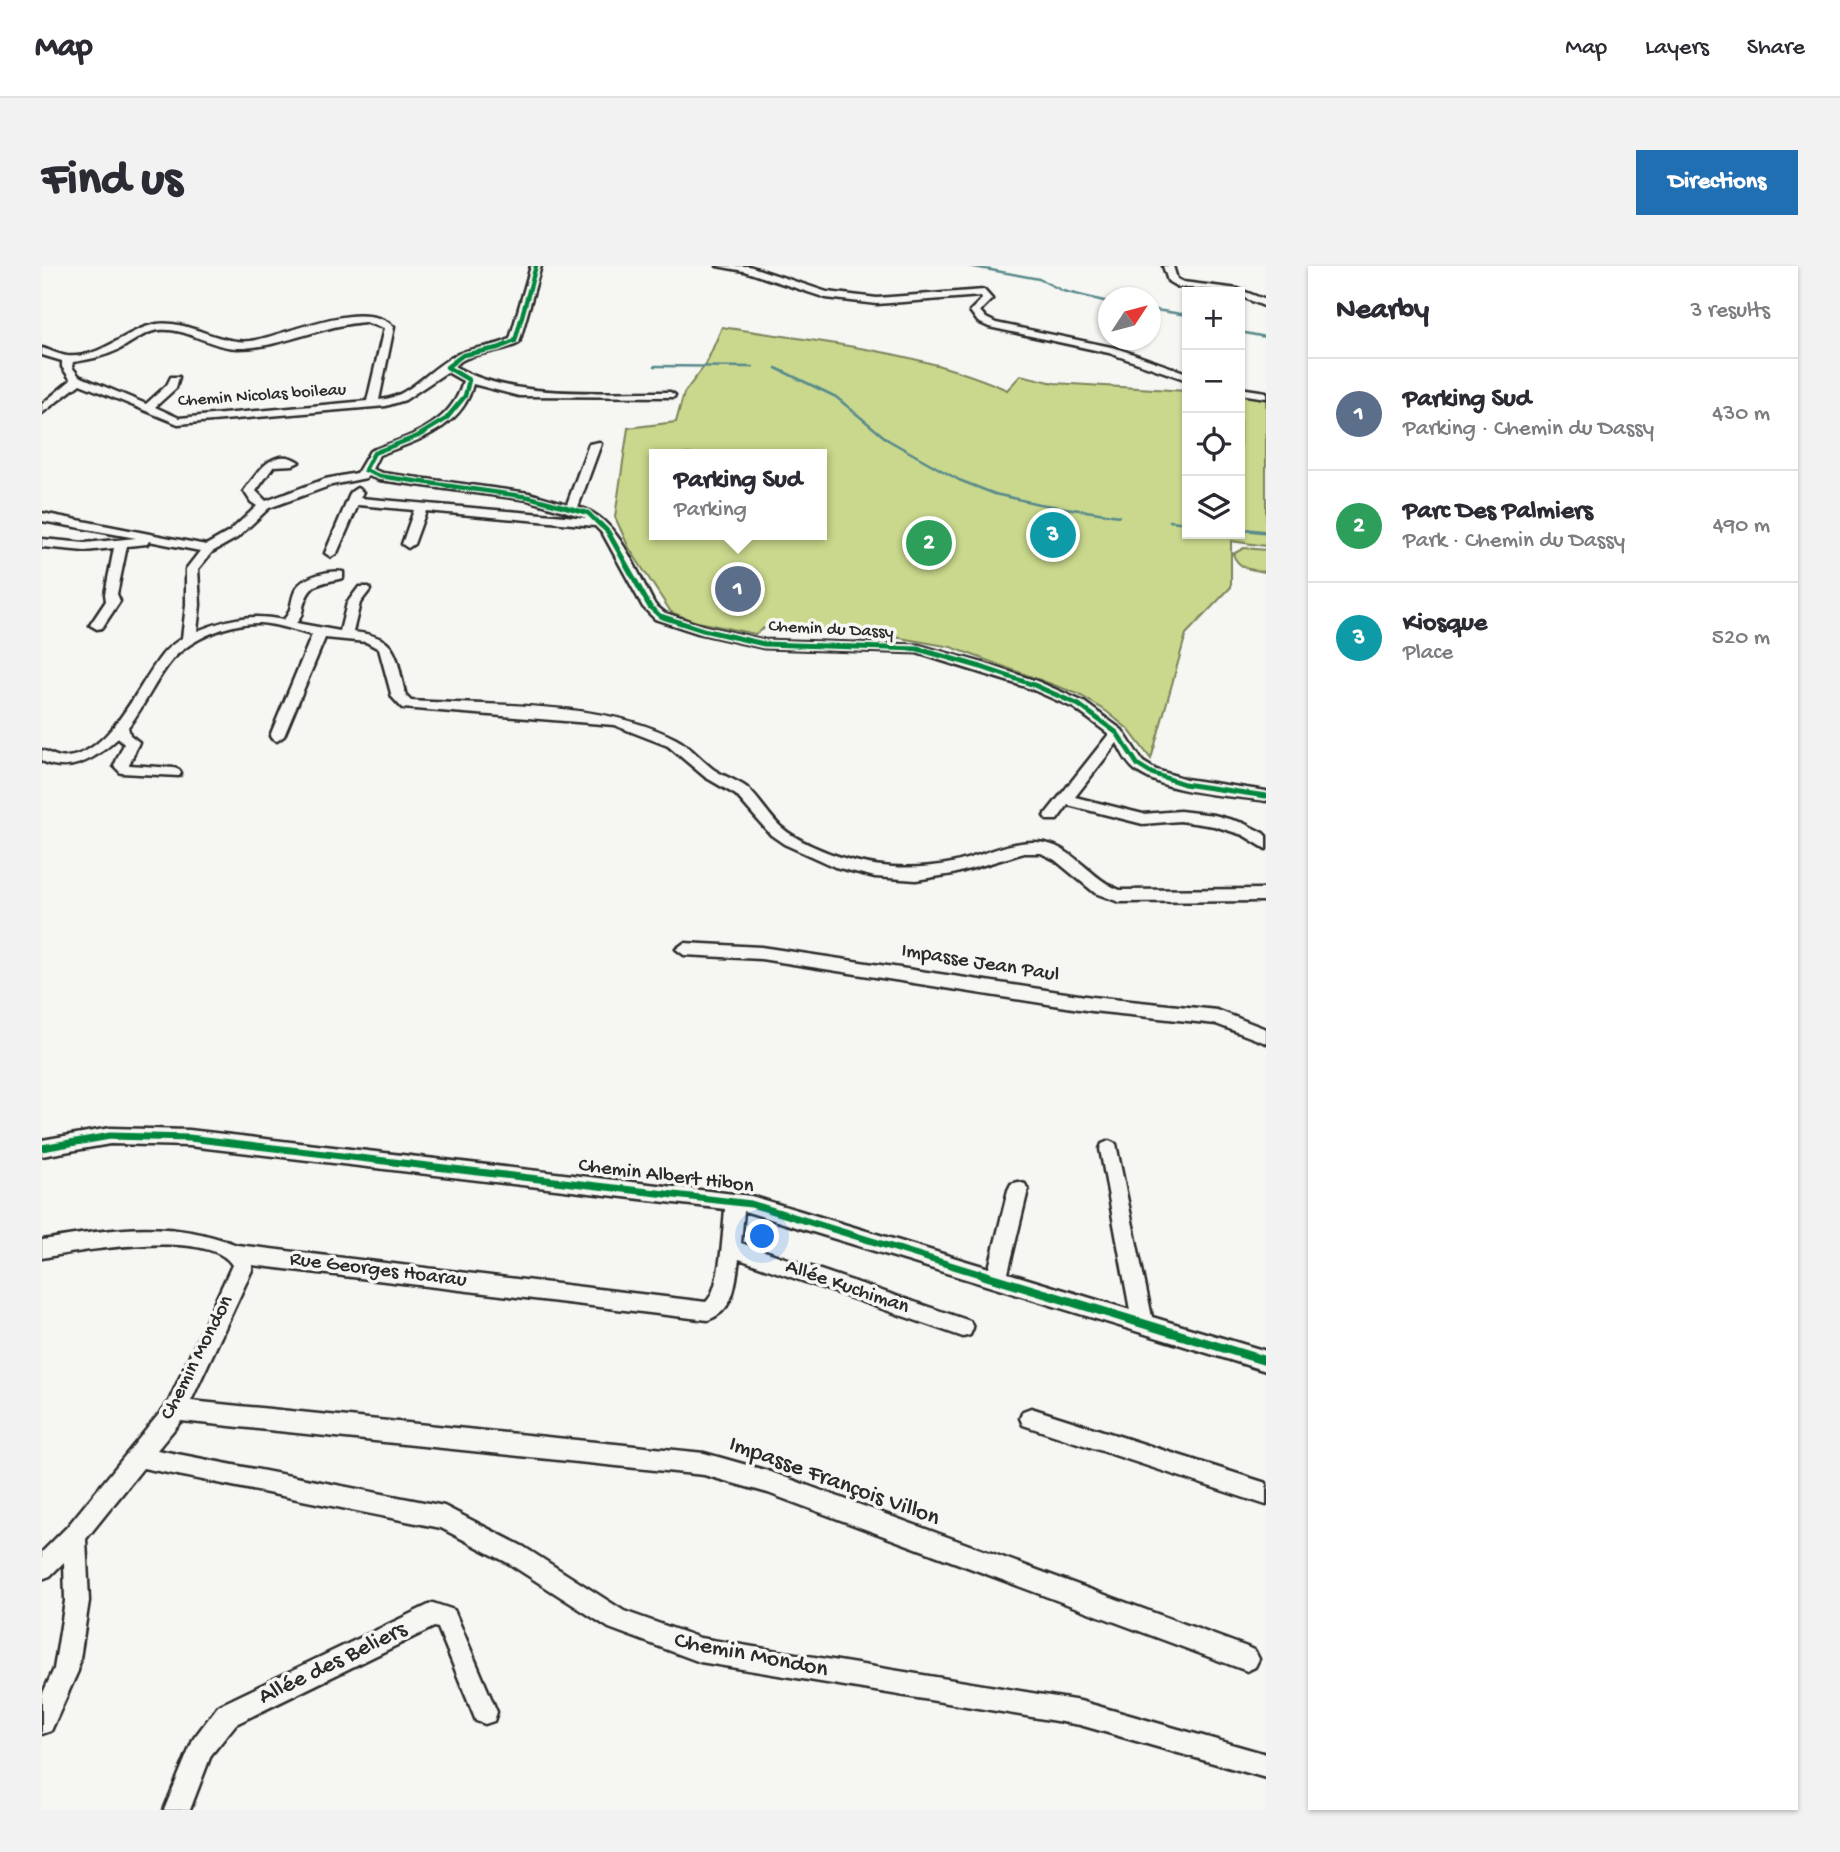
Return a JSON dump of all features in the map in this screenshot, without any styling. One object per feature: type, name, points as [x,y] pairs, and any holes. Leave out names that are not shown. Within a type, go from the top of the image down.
[{"type":"street","points":[[536,266],[515,341],[508,346],[458,355],[447,367],[469,380],[519,393],[670,395]]},
{"type":"street","points":[[722,266],[745,268],[826,295],[877,301],[984,293],[987,299],[975,311],[976,315],[993,325],[1112,350],[1182,375]]},
{"type":"street","points":[[1168,266],[1173,281],[1196,287]]},
{"type":"street","points":[[1245,295],[1266,304]]},
{"type":"street","points":[[42,351],[68,359],[107,350],[120,345],[138,332],[160,327],[179,329],[225,344],[242,345],[321,325],[372,319],[385,322],[388,327],[372,405]]},
{"type":"street","points":[[42,410],[79,379],[71,375],[67,367],[68,359]]},
{"type":"street","name":"Chemin Nicolas boileau","points":[[79,379],[116,393],[168,419],[188,422],[372,405],[401,398],[447,367]]},
{"type":"street","points":[[147,409],[172,386],[175,379]]},
{"type":"street","points":[[331,553],[374,453],[424,434],[448,418],[457,408],[469,380]]},
{"type":"street","points":[[1245,392],[1266,395]]},
{"type":"street","points":[[572,506],[595,444]]},
{"type":"street","points":[[265,505],[250,491],[270,464],[275,461],[293,461]]},
{"type":"street","points":[[188,639],[193,605],[192,569],[208,549],[233,536],[265,505],[329,482],[364,473]]},
{"type":"street","name":"Chemin du Dassy","points":[[364,473],[529,497],[572,506],[589,513],[608,532],[650,607],[660,616],[764,643],[918,649],[1034,685],[1079,705],[1117,733],[1138,765],[1184,785],[1266,796]]},
{"type":"street","points":[[354,501],[600,523]]},
{"type":"street","points":[[408,544],[421,507]]},
{"type":"street","points":[[42,517],[208,549]]},
{"type":"street","points":[[42,543],[85,547],[156,538]]},
{"type":"street","points":[[97,625],[113,601],[111,594],[121,544]]},
{"type":"street","points":[[287,624],[295,618],[302,589],[313,581],[338,575]]},
{"type":"street","points":[[345,636],[354,603],[364,590]]},
{"type":"street","points":[[42,755],[54,762],[81,759],[95,751],[139,704],[166,658],[188,639],[204,631],[248,619],[287,624],[320,633],[369,638],[383,644],[399,697],[407,705],[592,717],[617,721],[673,743],[710,774],[741,791],[766,822],[789,840],[858,869],[916,874],[1033,848],[1052,850],[1101,889],[1119,896],[1266,895]]},
{"type":"street","points":[[277,736],[320,633]]},
{"type":"street","points":[[120,725],[124,737],[132,742],[121,766],[126,770],[174,772]]},
{"type":"street","points":[[1052,816],[1117,733]]},
{"type":"street","points":[[1266,779],[1266,796]]},
{"type":"street","points":[[1174,822],[1184,785]]},
{"type":"street","points":[[1064,799],[1143,820],[1233,826],[1248,831],[1266,844]]},
{"type":"street","name":"Impasse Jean Paul","points":[[684,949],[761,953],[1092,1004],[1217,1017],[1266,1036]]},
{"type":"street","name":"Chemin Albert Hibon","points":[[42,1148],[110,1136],[189,1138],[735,1202],[766,1208],[1266,1361]]},
{"type":"street","points":[[1109,1149],[1143,1323]]},
{"type":"street","points":[[996,1280],[1018,1190]]},
{"type":"street","points":[[731,1248],[735,1202]]},
{"type":"street","name":"Rue Georges Hoarau","points":[[42,1249],[154,1234],[195,1239],[236,1254],[708,1311],[717,1307],[721,1299],[731,1248]]},
{"type":"street","name":"Allée Kuchiman","points":[[731,1248],[963,1328]]},
{"type":"street","name":"Chemin Mondon","points":[[42,1568],[75,1535],[176,1410],[242,1270],[242,1264],[236,1254]]},
{"type":"street","name":"Impasse François Villon","points":[[176,1410],[704,1464],[768,1482],[1247,1659]]},
{"type":"street","points":[[1031,1419],[1074,1430],[1266,1494]]},
{"type":"street","name":"Chemin Mondon","points":[[138,1457],[444,1517],[516,1555],[617,1620],[700,1650],[1080,1713],[1266,1766]]},
{"type":"street","points":[[42,1722],[66,1671],[78,1601],[75,1535]]},
{"type":"street","name":"Allée des Beliers","points":[[177,1810],[205,1741],[217,1723],[227,1715],[433,1615],[446,1618],[485,1712]]},
{"type":"green space","points":[[722,327],[903,356],[973,376],[1007,390],[1021,375],[1054,383],[1182,391],[1182,539],[1245,539],[1245,395],[1266,397],[1266,546],[1231,541],[1231,587],[1186,634],[1151,759],[1128,729],[1106,711],[1078,694],[951,647],[883,635],[764,628],[755,634],[693,621],[671,612],[629,548],[615,517],[628,428],[676,422],[684,393],[706,364]]},
{"type":"green space","points":[[1244,548],[1266,550],[1266,572],[1246,568],[1238,563],[1233,554]]},
{"type":"waterway","points":[[969,266],[1039,279],[1063,291],[1098,300]]},
{"type":"waterway","points":[[1161,311],[1182,314]]},
{"type":"waterway","points":[[1245,333],[1266,337]]},
{"type":"waterway","points":[[655,366],[753,367]]},
{"type":"waterway","points":[[776,368],[836,397],[888,440],[959,480],[995,494],[1039,504],[1119,516]]},
{"type":"waterway","points":[[1170,521],[1182,522]]},
{"type":"waterway","points":[[1245,530],[1266,532]]},
{"type":"cycle path","points":[[536,266],[515,341],[506,346],[472,352],[455,360],[447,367],[469,380],[465,396],[457,409],[418,436],[374,453],[365,470],[379,476],[529,497],[588,513],[608,532],[650,607],[660,616],[703,630],[764,644],[918,649],[981,667],[1034,685],[1079,705],[1117,733],[1138,765],[1151,773],[1184,784],[1266,796]]},
{"type":"cycle path","points":[[42,1148],[110,1136],[189,1138],[751,1204],[1266,1361]]},
{"type":"place","name":"Kiosque","points":[[1053,535]]},
{"type":"place","name":"Parc Des Palmiers","points":[[929,543]]},
{"type":"place","name":"Parking Sud","points":[[738,589]]}]
